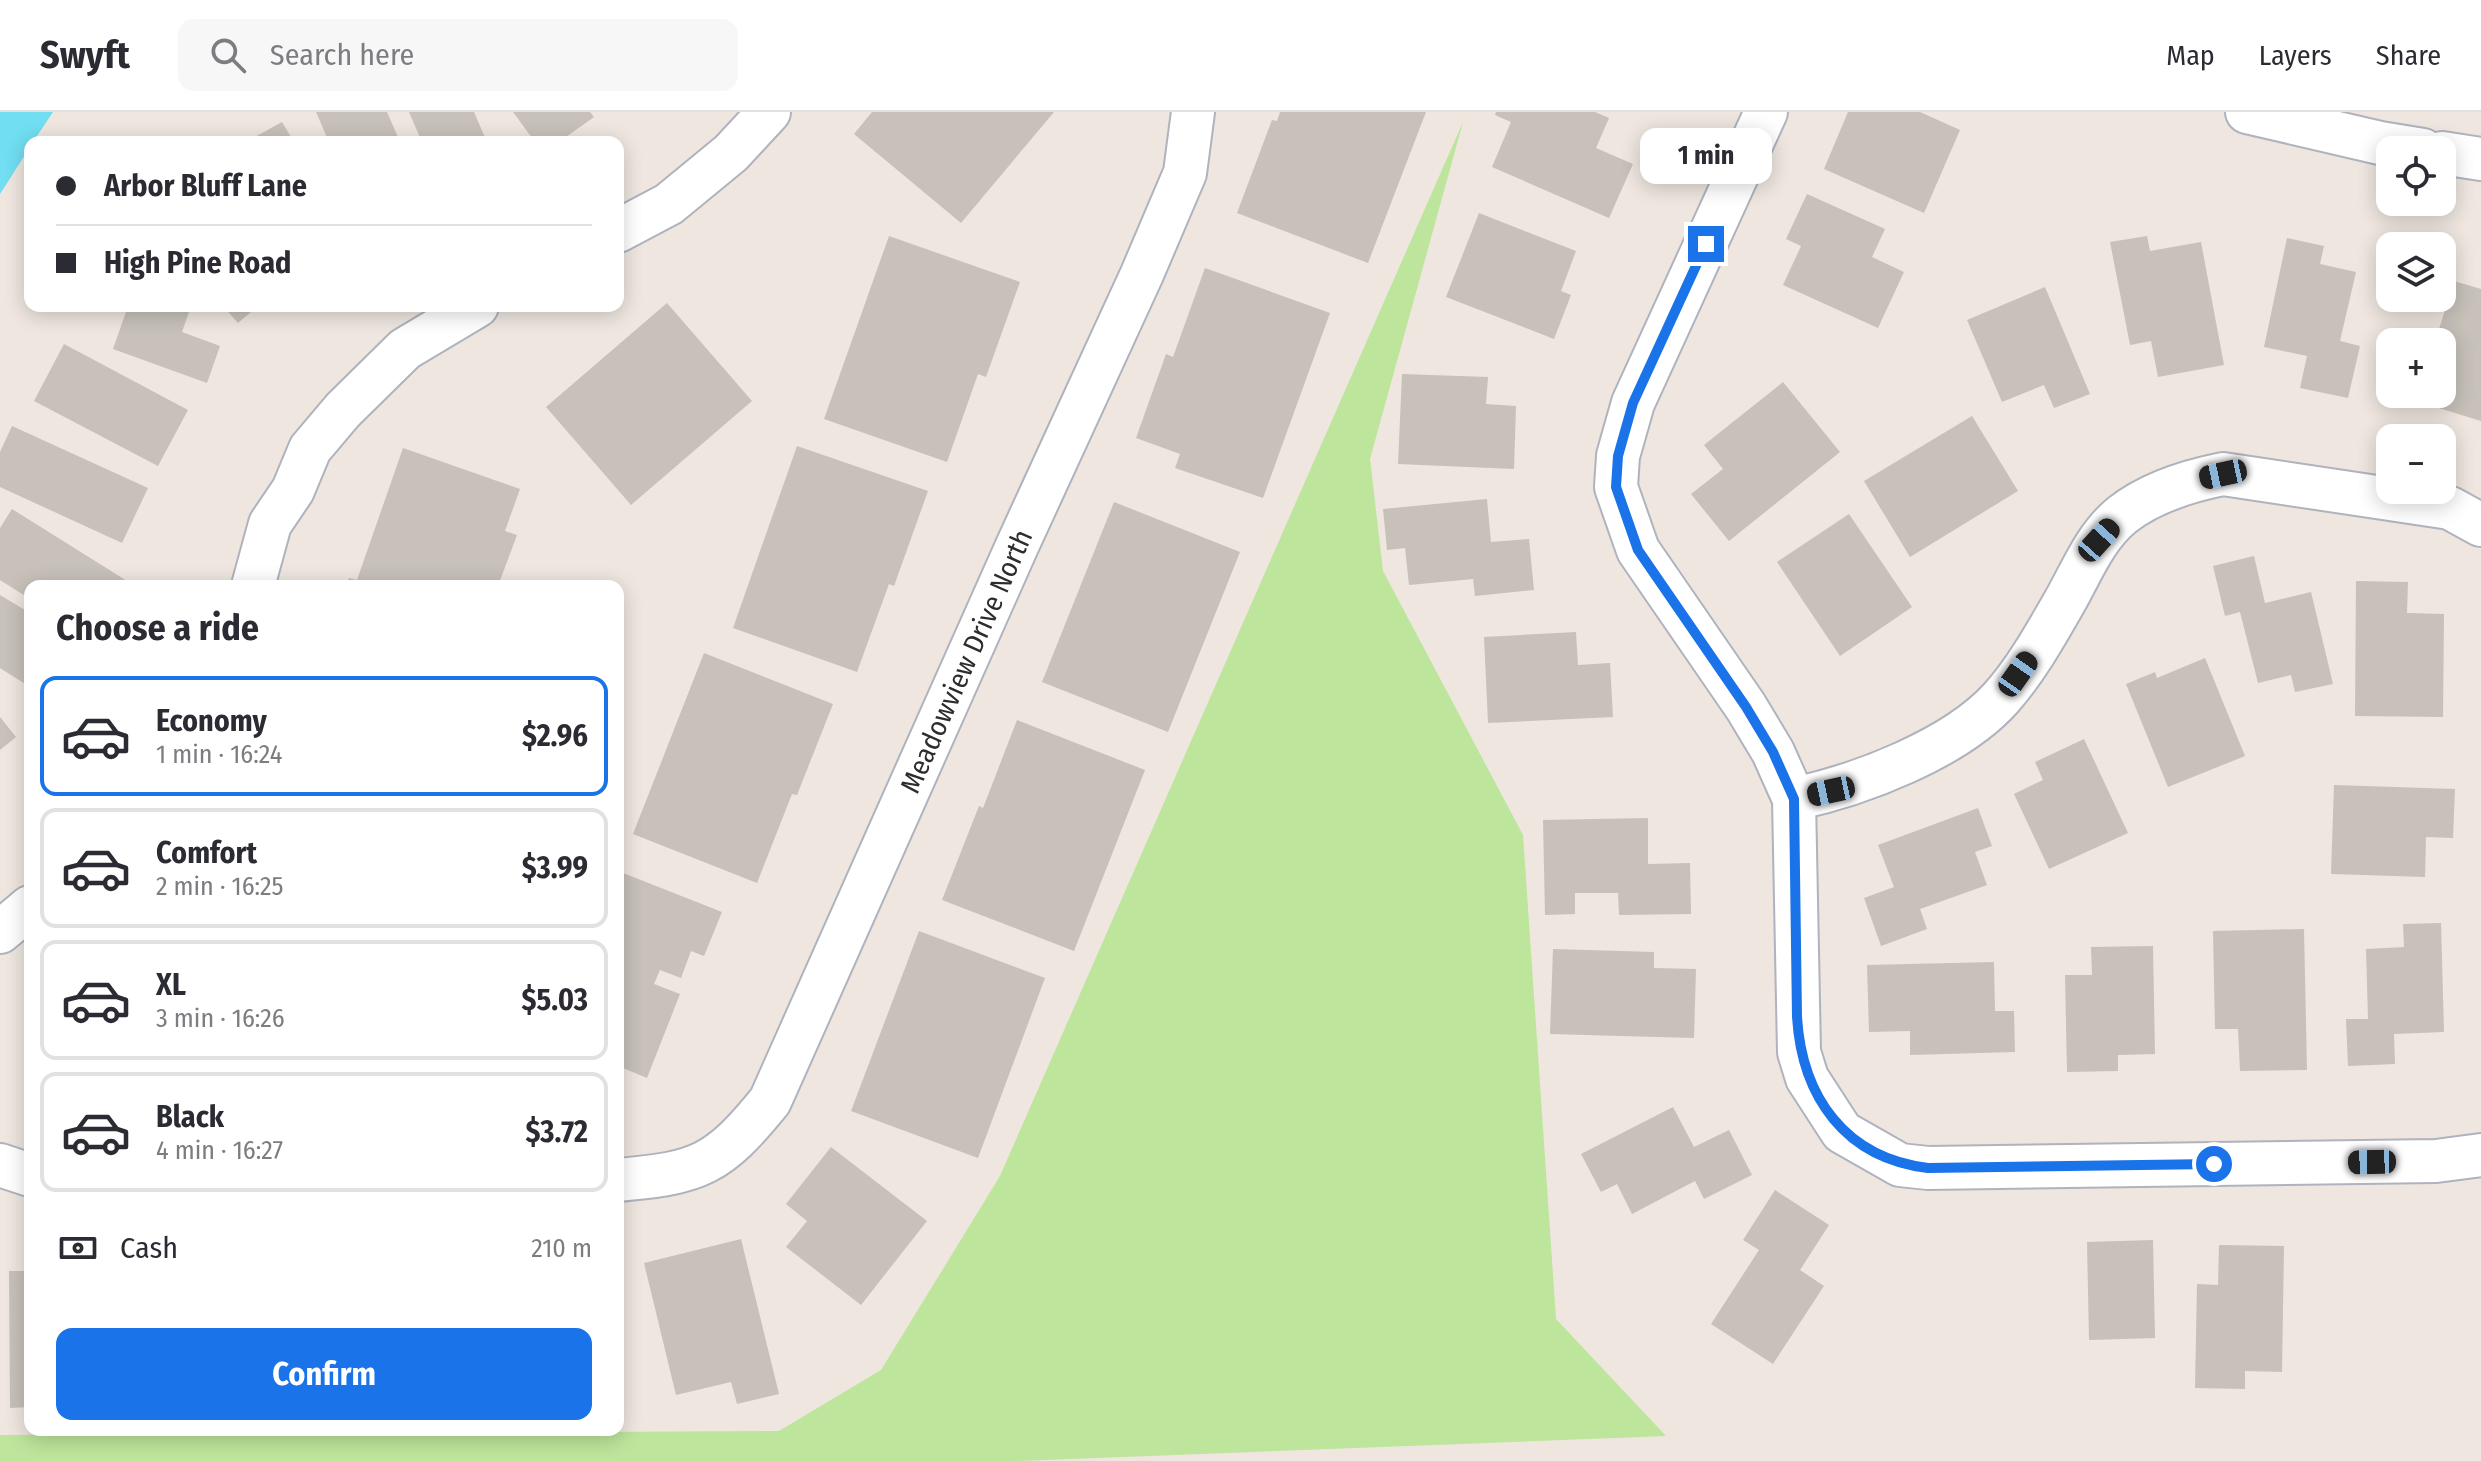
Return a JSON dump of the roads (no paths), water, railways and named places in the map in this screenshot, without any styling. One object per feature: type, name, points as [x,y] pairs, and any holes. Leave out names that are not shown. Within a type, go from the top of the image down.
[{"type":"street","points":[[624,228],[669,204],[731,153],[769,112]]},
{"type":"street","name":"Meadowview Drive North","points":[[624,1179],[683,1171],[709,1161],[737,1142],[770,1101],[1161,231],[1185,173],[1193,112]]},
{"type":"street","points":[[1766,112],[1633,403],[1618,456],[1616,487],[1638,550],[1746,707],[1773,752],[1794,799],[1797,1017],[1803,1065],[1807,1078],[1842,1132],[1900,1165],[1928,1168],[2436,1161],[2481,1155]]},
{"type":"street","points":[[2247,112],[2376,142]]},
{"type":"street","points":[[2456,155],[2481,159]]},
{"type":"street","points":[[255,580],[270,524],[293,490],[310,449],[343,410],[405,349],[467,312]]},
{"type":"street","points":[[1794,799],[1831,791],[1903,761],[1961,732],[2000,699],[2035,650],[2099,540],[2120,517],[2145,499],[2196,480],[2223,474],[2450,508],[2481,525]]},
{"type":"street","points":[[0,932],[24,912]]},
{"type":"street","points":[[0,1165],[24,1173]]},
{"type":"water","points":[[0,112],[53,112],[37,136],[24,136],[24,156],[0,194]]}]
